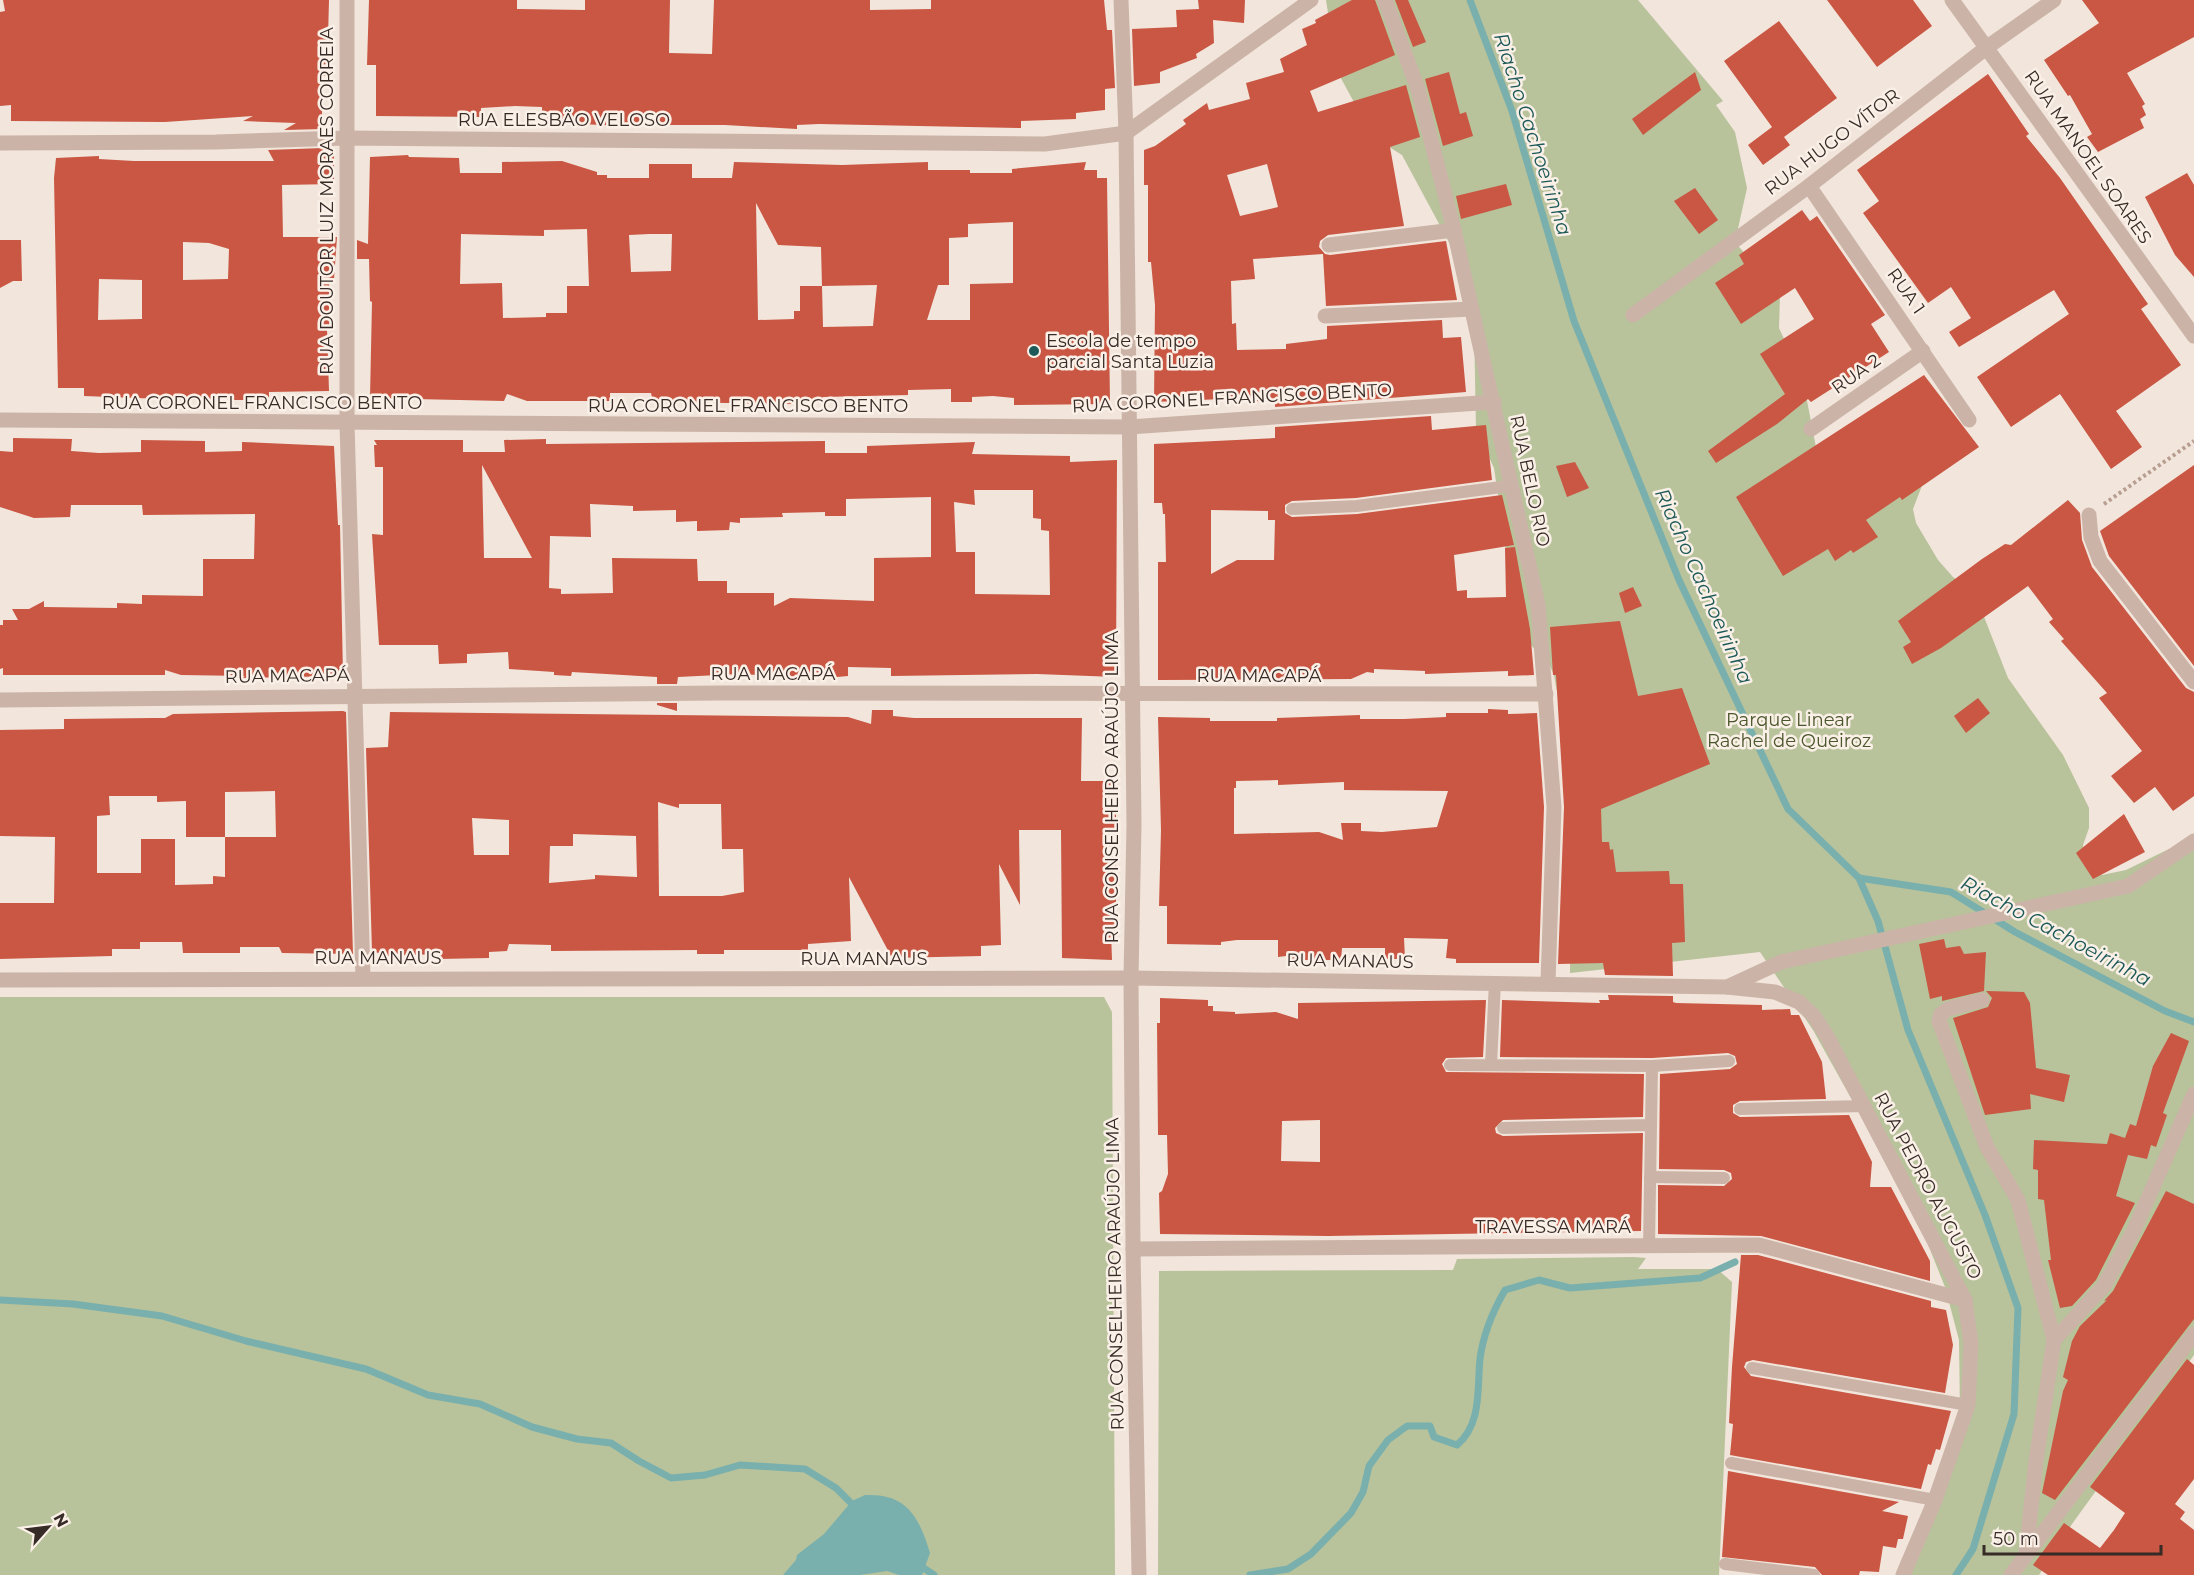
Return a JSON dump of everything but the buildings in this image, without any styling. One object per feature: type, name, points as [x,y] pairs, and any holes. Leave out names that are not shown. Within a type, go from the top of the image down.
[{"type":"street","name":"RUA DOUTOR LUIZ MORAES CORREIA","points":[[347,0],[346,423],[363,978]]},
{"type":"street","name":"RUA CONSELHEIRO ARAÚJO LIMA","points":[[1121,0],[1126,133],[1132,696],[1133,1249],[1139,1575]]},
{"type":"street","points":[[1126,133],[1311,0]]},
{"type":"street","name":"RUA BELO RIO","points":[[1385,0],[1418,88],[1454,230],[1494,402],[1509,486],[1538,605],[1554,807],[1548,982]]},
{"type":"street","name":"RUA MANOEL SOARES","points":[[1952,0],[2194,336]]},
{"type":"street","name":"RUA HUGO VÍTOR","points":[[1633,315],[1809,186],[1986,48],[2054,0]]},
{"type":"street","name":"RUA ELESBÃO VELOSO","points":[[0,143],[216,142],[347,138],[1045,144],[1126,133]]},
{"type":"street","name":"RUA 1","points":[[1809,186],[1969,420]]},
{"type":"street","points":[[1329,245],[1454,230]]},
{"type":"street","points":[[1325,316],[1472,309]]},
{"type":"street","name":"RUA 2","points":[[1810,429],[1923,351]]},
{"type":"street","name":"RUA CORONEL FRANCISCO BENTO","points":[[0,420],[1129,427],[1494,402]]},
{"type":"street","points":[[2089,515],[2091,537],[2100,561],[2194,682]]},
{"type":"street","name":"RUA MACAPÁ","points":[[0,699],[356,695],[1546,694]]},
{"type":"street","points":[[1727,987],[1781,962],[2128,886],[2194,841]]},
{"type":"street","name":"RUA MANAUS","points":[[0,980],[1131,978],[1548,982],[1727,987]]},
{"type":"street","name":"RUA PEDRO AUGUSTO","points":[[1727,987],[1775,992],[1798,1002],[1814,1016],[1827,1036],[1965,1300],[1971,1344],[1968,1406],[1935,1500],[1903,1575]]},
{"type":"street","points":[[1982,1000],[1948,1009],[1941,1014],[1939,1022],[1987,1147],[2018,1200],[2054,1340],[2036,1461],[2026,1554]]},
{"type":"street","points":[[2054,1340],[2104,1286],[2134,1230],[2194,1094]]},
{"type":"street","name":"TRAVESSA MARÁ","points":[[1133,1249],[1759,1245],[1965,1300]]},
{"type":"street","points":[[2011,1575],[2194,1334]]},
{"type":"lane","points":[[1292,508],[1357,506],[1509,486]]},
{"type":"lane","points":[[1491,1065],[1495,982]]},
{"type":"lane","points":[[1450,1065],[1652,1066],[1729,1061]]},
{"type":"lane","points":[[1649,1246],[1652,1066]]},
{"type":"lane","points":[[1740,1109],[1864,1106]]},
{"type":"lane","points":[[1503,1128],[1651,1125]]},
{"type":"lane","points":[[1650,1177],[1724,1178]]},
{"type":"lane","points":[[1752,1368],[1968,1406]]},
{"type":"lane","points":[[1731,1463],[1935,1500]]},
{"type":"lane","points":[[1725,1564],[1814,1575]]},
{"type":"path","points":[[2089,515],[2194,441]]},
{"type":"green space","name":"Parque Linear Rachel de Queiroz","points":[[1326,0],[1638,0],[1723,101],[1716,105],[1735,132],[1747,188],[1735,242],[1780,295],[1779,328],[1803,380],[1819,463],[1923,483],[1913,509],[1916,523],[1938,560],[1953,577],[1968,588],[1979,604],[2008,678],[2063,755],[2089,808],[2089,828],[2083,845],[2087,863],[2102,875],[2126,870],[2169,849],[2194,847],[2194,1355],[2072,1524],[2039,1575],[1897,1575],[1909,1554],[1960,1414],[1959,1340],[1945,1287],[1927,1242],[1880,1150],[1813,1030],[1760,952],[1570,973],[1573,781],[1554,675],[1550,666],[1531,645],[1508,586],[1505,541],[1494,468],[1476,429],[1474,326],[1458,259],[1402,155],[1373,137],[1337,71]]},
{"type":"green space","points":[[0,997],[1104,997],[1112,1012],[1115,1575],[0,1575]]},
{"type":"green space","points":[[1646,1258],[1638,1269],[1717,1269],[1732,1282],[1719,1575],[1158,1575],[1159,1271],[1453,1270],[1457,1259]]},
{"type":"water","points":[[865,1495],[891,1498],[901,1503],[916,1518],[930,1553],[922,1575],[899,1575],[887,1571],[860,1575],[783,1575],[796,1560],[797,1555],[824,1534],[852,1501]]},
{"type":"waterway","name":"Riacho Cachoeirinha","points":[[1470,0],[1512,111],[1574,321],[1679,580],[1788,809],[1859,878],[1951,892],[2015,932],[2165,1011],[2194,1022]]},
{"type":"waterway","points":[[1859,878],[1878,921],[1908,1030],[1985,1215],[2018,1308],[2014,1414],[1973,1549],[1956,1575]]},
{"type":"waterway","points":[[1250,1575],[1288,1569],[1311,1554],[1351,1513],[1363,1492],[1369,1466],[1388,1440],[1407,1426],[1430,1426],[1434,1437],[1457,1445],[1465,1437],[1471,1427],[1477,1405],[1483,1341],[1505,1290],[1539,1280],[1570,1288],[1700,1278],[1735,1262]]},
{"type":"waterway","points":[[0,1300],[73,1304],[162,1316],[246,1341],[366,1369],[428,1395],[480,1404],[532,1427],[577,1439],[611,1443],[671,1478],[705,1475],[740,1465],[805,1469],[836,1488],[855,1507]]},
{"type":"waterway","points":[[919,1565],[934,1575]]},
{"type":"place","name":"Escola de tempo parcial Santa Luzia","points":[[1034,351]]}]
